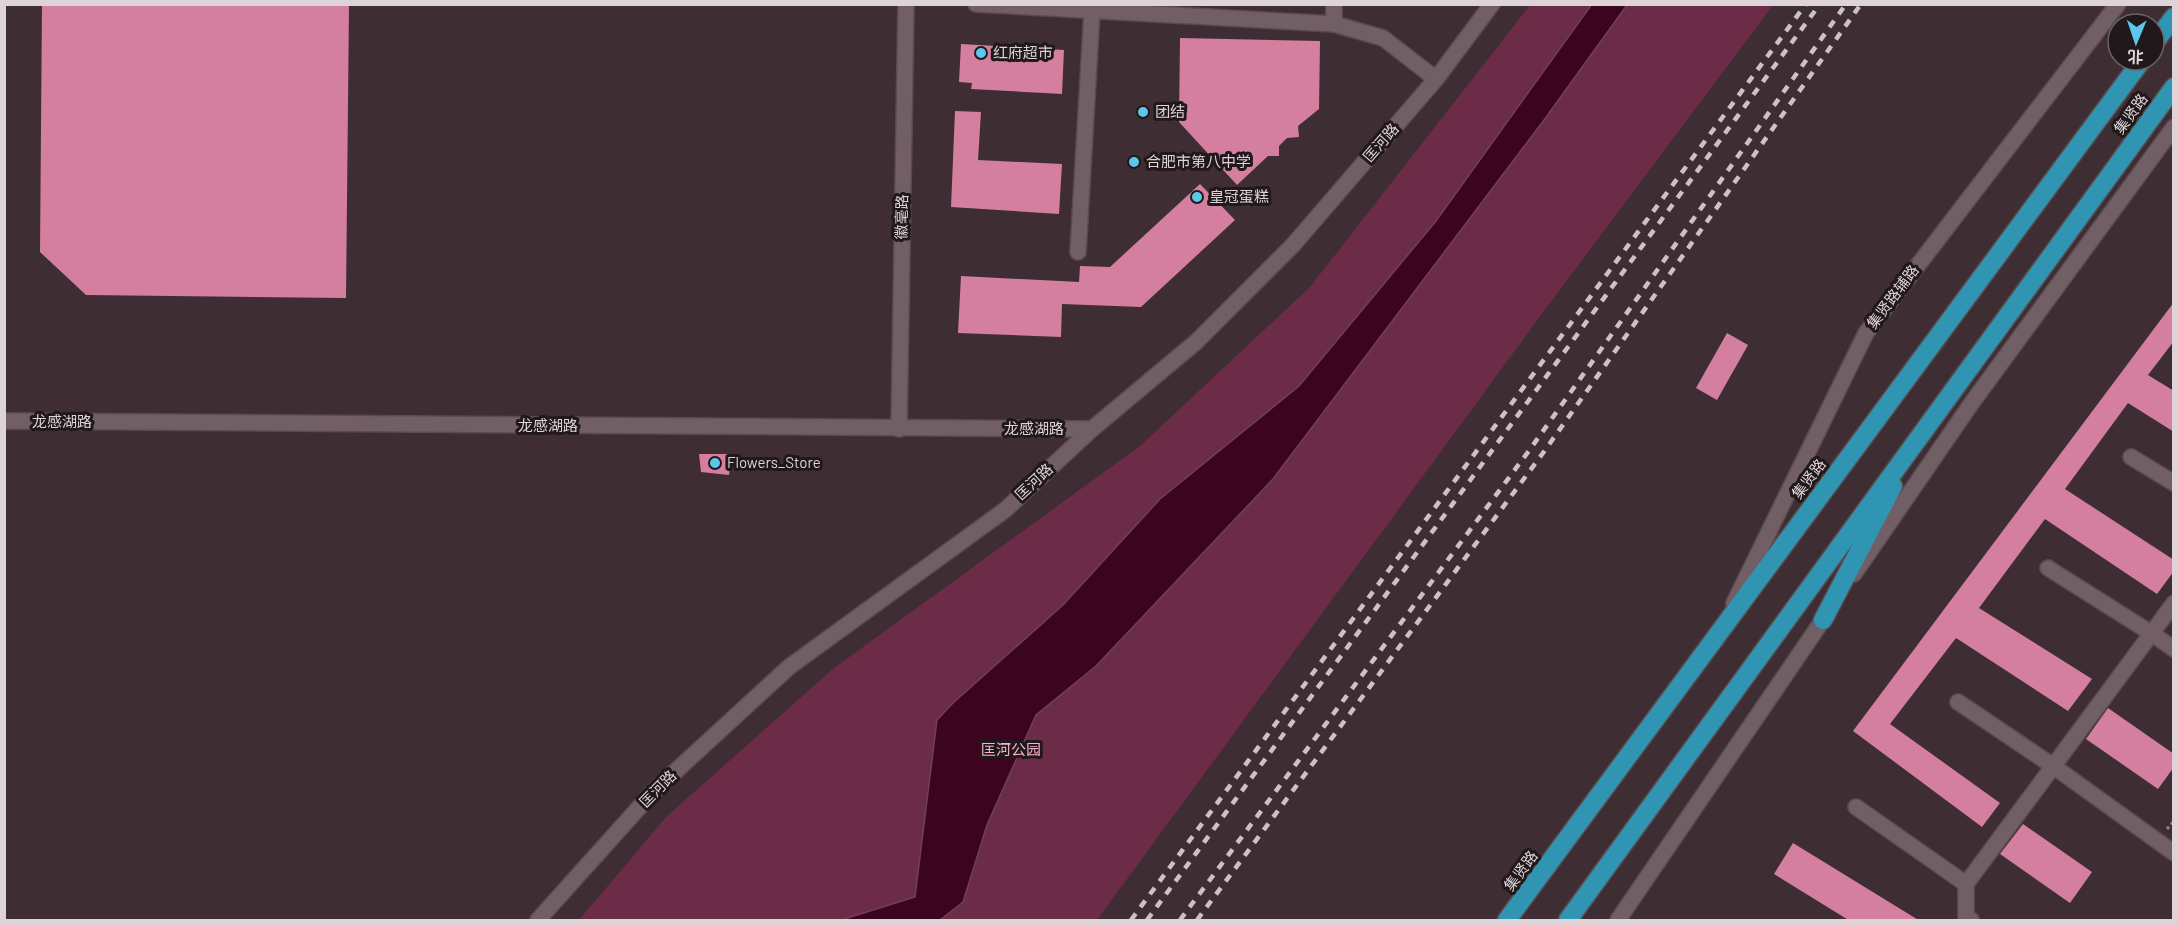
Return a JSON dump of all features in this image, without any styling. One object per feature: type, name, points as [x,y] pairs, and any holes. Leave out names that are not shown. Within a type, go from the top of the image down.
[{"type":"highway","name":"集贤路","points":[[1506,921],[2133,72]]},
{"type":"highway","name":"集贤路","points":[[1568,921],[2174,87]]},
{"type":"highway","points":[[1823,620],[1922,432]]},
{"type":"street","name":"徽毫路","points":[[899,429],[906,4]]},
{"type":"street","points":[[976,4],[1092,11],[1132,9],[1334,24],[1383,38],[1436,79]]},
{"type":"street","points":[[1334,24],[1335,4]]},
{"type":"street","name":"匡河路","points":[[538,921],[653,792],[789,667],[1005,510],[1092,429],[1196,342],[1293,245],[1436,79],[1492,4]]},
{"type":"street","name":"集贤路辅路","points":[[1724,624],[1866,333],[2118,4]]},
{"type":"street","points":[[1078,252],[1092,11]]},
{"type":"street","points":[[1618,921],[1971,404],[2174,128]]},
{"type":"street","name":"龙感湖路","points":[[4,421],[1092,429]]},
{"type":"street","points":[[2131,457],[2174,483]]},
{"type":"street","points":[[2048,568],[2174,649]]},
{"type":"street","points":[[1971,921],[1966,917],[1966,884],[2174,603]]},
{"type":"street","points":[[1958,702],[2053,766],[2174,853]]},
{"type":"street","points":[[1856,807],[1966,884]]},
{"type":"green space","name":"匡河公园","points":[[1530,5],[1773,5],[1547,307],[1097,920],[579,920],[667,816],[834,668],[1140,446],[1310,287]]},
{"type":"shaded area","points":[[1592,4],[1627,5],[1544,120],[1273,479],[1096,666],[1036,715],[987,825],[963,902],[940,920],[841,920],[915,897],[937,720],[1063,605],[1160,499],[1299,386],[1436,221]]},
{"type":"building","points":[[42,4],[349,4],[346,298],[86,295],[40,252]]},
{"type":"building","points":[[1180,38],[1320,41],[1319,109],[1298,126],[1299,137],[1287,138],[1279,146],[1279,156],[1268,156],[1237,185],[1179,122]]},
{"type":"building","points":[[961,44],[1064,50],[1062,94],[971,89],[972,83],[959,82]]},
{"type":"building","points":[[955,111],[981,112],[978,160],[1062,164],[1059,214],[951,207]]},
{"type":"building","points":[[1200,184],[1235,220],[1141,307],[1062,304],[1061,337],[958,333],[961,276],[1079,282],[1080,266],[1110,267]]},
{"type":"building","points":[[2174,302],[2174,341],[2148,375],[2174,391],[2174,432],[2128,403],[2065,489],[2174,560],[2174,571],[2157,594],[2045,519],[1979,608],[2092,679],[2068,711],[1956,638],[1890,724],[2000,803],[1982,827],[1853,731]]},
{"type":"building","points":[[1727,333],[1748,345],[1717,400],[1696,388]]},
{"type":"building","name":"Flowers_Store","points":[[699,454],[731,454],[729,475],[701,472]]},
{"type":"building","points":[[2108,708],[2174,754],[2174,767],[2158,789],[2086,739]]},
{"type":"building","points":[[2023,824],[2092,872],[2070,903],[2000,854]]},
{"type":"building","points":[[1793,843],[1920,921],[1850,921],[1774,874]]},
{"type":"railway","points":[[1131,920],[1806,4]]},
{"type":"railway","points":[[1147,920],[1820,4]]},
{"type":"railway","points":[[1180,920],[1531,448],[1846,4]]},
{"type":"railway","points":[[1197,920],[1543,453],[1861,4]]},
{"type":"place","name":"红府超市","points":[[981,53]]},
{"type":"place","name":"团结","points":[[1143,112]]},
{"type":"place","name":"合肥市第八中学","points":[[1134,162]]},
{"type":"place","name":"皇冠蛋糕","points":[[1197,197]]},
{"type":"place","name":"Flowers_Store","points":[[715,463]]}]
